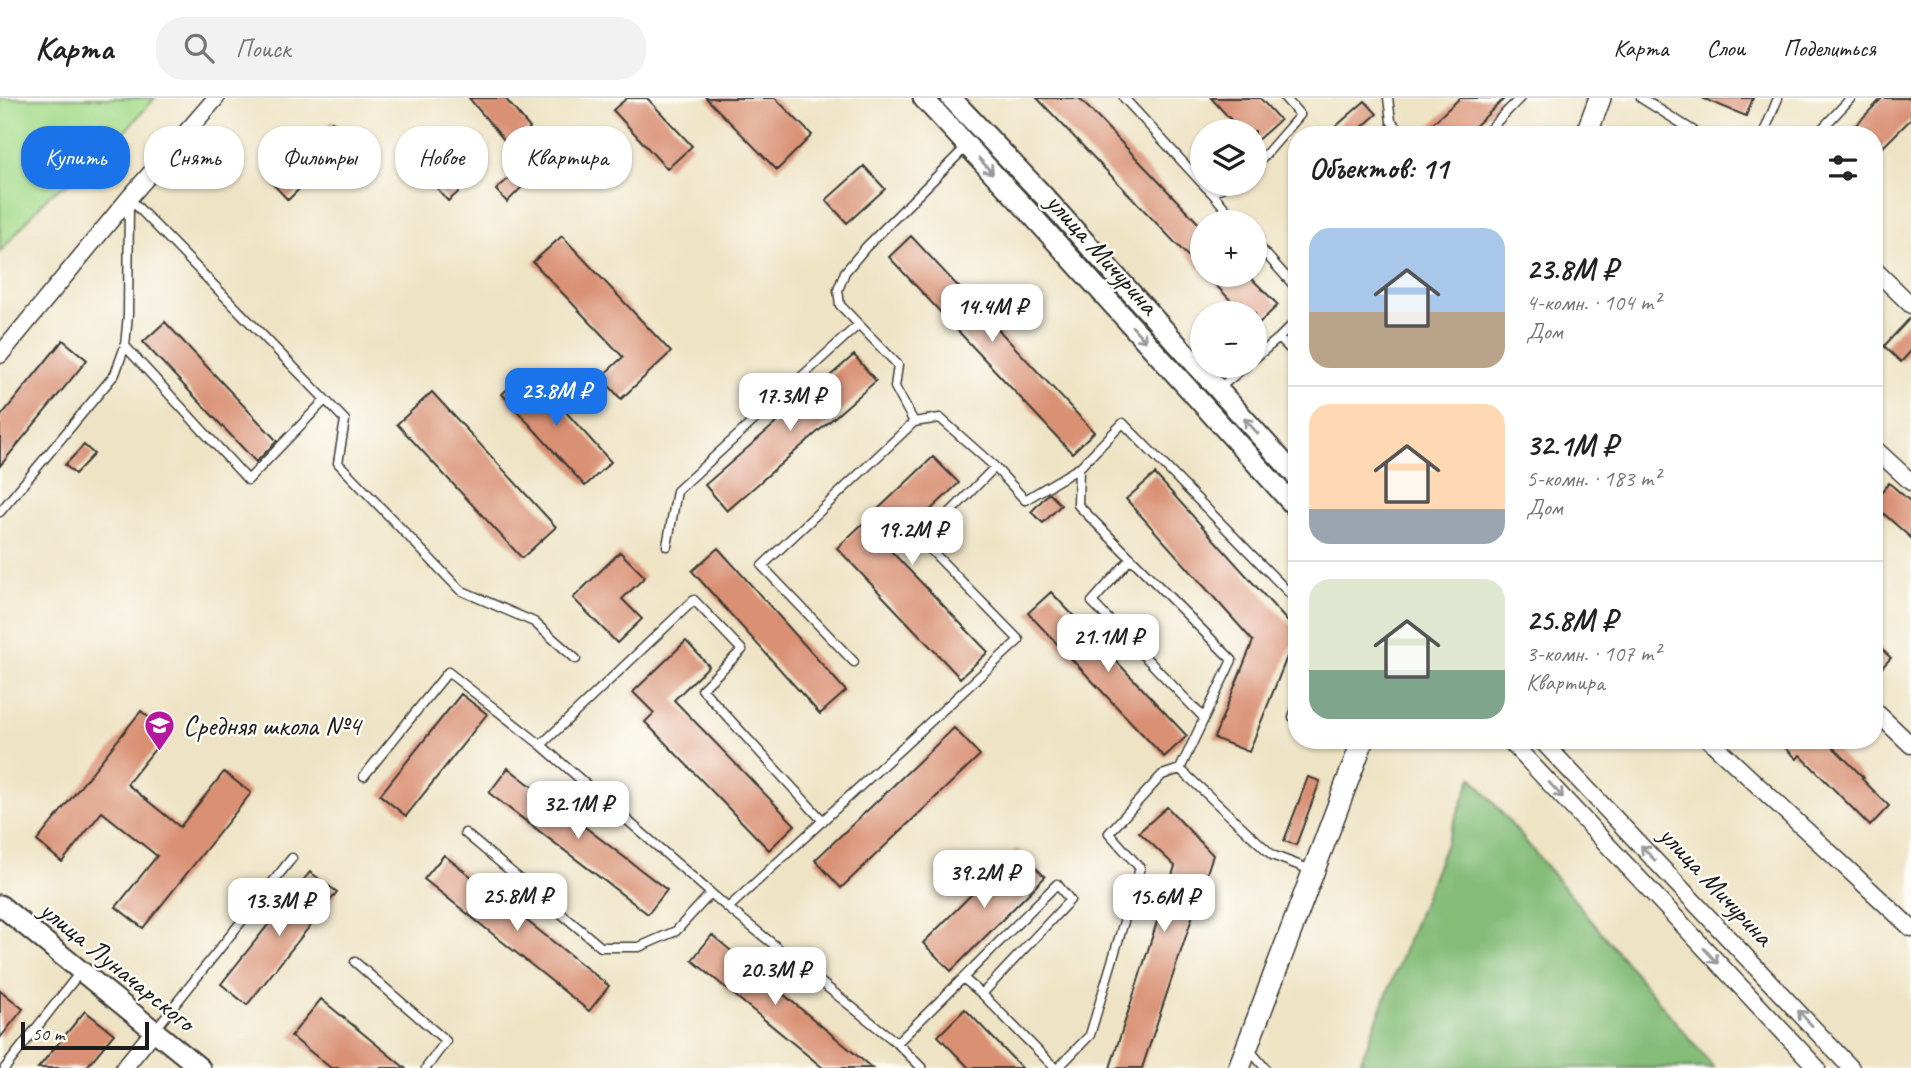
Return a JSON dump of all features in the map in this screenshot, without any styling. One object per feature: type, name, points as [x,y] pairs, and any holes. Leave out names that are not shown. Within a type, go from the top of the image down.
[{"type":"main road","points":[[1589,126],[1600,98]]},
{"type":"main road","points":[[1239,1068],[1356,749]]},
{"type":"street","points":[[0,355],[129,198],[216,98]]},
{"type":"street","name":"улица Мичурина","points":[[923,98],[1288,499]]},
{"type":"street","name":"улица Мичурина","points":[[951,98],[1043,195],[1288,467]]},
{"type":"street","points":[[1883,278],[1911,305]]},
{"type":"street","points":[[1883,456],[1911,482]]},
{"type":"street","points":[[1883,719],[1911,745]]},
{"type":"street","name":"улица Мичурина","points":[[1517,749],[1817,1068]]},
{"type":"street","name":"улица Мичурина","points":[[1550,749],[1852,1068]]},
{"type":"street","points":[[1719,749],[1911,928]]},
{"type":"street","name":"улица Луначарского","points":[[0,905],[200,1068]]},
{"type":"street","points":[[124,1068],[154,1031]]},
{"type":"lane","points":[[1124,98],[1190,171]]},
{"type":"lane","points":[[1285,98],[1300,115],[1290,126]]},
{"type":"lane","points":[[1388,98],[1391,121],[1396,126]]},
{"type":"lane","points":[[1493,126],[1520,98]]},
{"type":"lane","points":[[1641,98],[1686,126]]},
{"type":"lane","points":[[1767,126],[1778,98]]},
{"type":"lane","points":[[1825,126],[1851,98]]},
{"type":"lane","points":[[1267,153],[1288,129]]},
{"type":"lane","points":[[914,422],[895,387],[898,365],[840,306],[838,290],[845,272],[866,247],[967,146]]},
{"type":"lane","points":[[1215,196],[1227,210]]},
{"type":"lane","points":[[0,513],[115,374],[125,346],[130,290],[129,198]]},
{"type":"lane","points":[[129,198],[345,420],[338,463],[460,590],[534,622],[576,659]]},
{"type":"lane","points":[[1267,255],[1288,279]]},
{"type":"lane","points":[[667,546],[677,491],[859,325]]},
{"type":"lane","points":[[1267,348],[1288,329]]},
{"type":"lane","points":[[1279,338],[1288,347]]},
{"type":"lane","points":[[125,346],[248,480],[325,400]]},
{"type":"lane","points":[[1218,389],[1231,378]]},
{"type":"lane","points":[[854,662],[762,566],[914,422],[940,418],[995,467],[1025,500],[1079,468],[1124,423],[1288,592]]},
{"type":"lane","points":[[728,908],[1019,640],[922,541],[995,467]]},
{"type":"lane","points":[[962,978],[982,994],[1057,1068],[1090,1035],[1140,868],[1109,833],[1162,775],[1180,768],[1232,660],[1078,505],[1079,468]]},
{"type":"lane","points":[[1131,558],[1091,602],[1204,718]]},
{"type":"lane","points":[[541,745],[694,600],[742,650],[702,689],[822,821]]},
{"type":"lane","points":[[364,776],[448,672],[541,745],[728,908],[897,1043],[922,1068]]},
{"type":"lane","points":[[1180,768],[1272,855],[1313,871]]},
{"type":"lane","points":[[465,833],[601,947],[639,947],[676,931],[711,893]]},
{"type":"lane","points":[[154,1031],[292,858]]},
{"type":"lane","points":[[897,1043],[1057,884],[1070,900],[982,994]]},
{"type":"lane","points":[[355,962],[446,1041],[426,1068]]},
{"type":"lane","points":[[5,1068],[81,971]]},
{"type":"lane","points":[[1247,1047],[1265,1068]]},
{"type":"green space","points":[[0,98],[155,98],[130,126],[21,126],[21,189],[59,189],[49,195],[0,252]]},
{"type":"green space","points":[[1472,777],[1714,1068],[1358,1068]]},
{"type":"building","points":[[469,98],[505,98],[528,126],[502,126],[502,138]]},
{"type":"building","points":[[627,98],[647,98],[692,146],[667,169],[632,131],[632,126],[628,126],[613,110]]},
{"type":"building","points":[[706,98],[775,98],[812,135],[777,170]]},
{"type":"building","points":[[1037,98],[1079,98],[1190,214],[1190,258]]},
{"type":"building","points":[[1211,98],[1260,98],[1280,120],[1267,131],[1267,119],[1230,119]]},
{"type":"building","points":[[1460,98],[1505,98],[1475,126],[1430,126]]},
{"type":"building","points":[[1702,98],[1753,98],[1746,116]]},
{"type":"building","points":[[1882,98],[1911,98],[1911,119],[1883,147],[1883,126],[1855,126]]},
{"type":"building","points":[[1365,101],[1377,114],[1363,126],[1336,126]]},
{"type":"building","points":[[864,166],[885,189],[847,223],[826,200]]},
{"type":"building","points":[[502,184],[502,189],[520,189],[507,202],[496,190]]},
{"type":"building","points":[[278,189],[299,189],[288,200]]},
{"type":"building","points":[[438,189],[462,189],[448,201]]},
{"type":"building","points":[[562,236],[671,352],[621,399],[601,377],[623,357],[533,262]]},
{"type":"building","points":[[911,236],[1094,432],[1072,453],[889,257]]},
{"type":"building","points":[[1218,287],[1260,287],[1278,305],[1267,316],[1267,301],[1231,301]]},
{"type":"building","points":[[1911,317],[1911,351],[1901,362],[1884,346]]},
{"type":"building","points":[[165,322],[277,441],[256,462],[143,342]]},
{"type":"building","points":[[63,340],[87,360],[0,466],[0,417]]},
{"type":"building","points":[[854,355],[876,381],[727,511],[705,485]]},
{"type":"building","points":[[528,370],[611,462],[585,486],[502,394]]},
{"type":"building","points":[[432,392],[556,527],[522,558],[397,424]]},
{"type":"building","points":[[84,445],[94,454],[75,474],[65,465]]},
{"type":"building","points":[[933,457],[959,483],[889,549],[988,652],[960,678],[837,548]]},
{"type":"building","points":[[1155,474],[1288,622],[1288,654],[1249,752],[1214,738],[1253,641],[1126,499]]},
{"type":"building","points":[[1889,483],[1911,502],[1911,538],[1883,513],[1883,490]]},
{"type":"building","points":[[1049,493],[1061,505],[1043,523],[1031,512]]},
{"type":"building","points":[[718,548],[846,691],[820,714],[692,571]]},
{"type":"building","points":[[620,552],[645,577],[622,599],[642,619],[617,643],[573,598]]},
{"type":"building","points":[[1051,592],[1187,736],[1164,757],[1028,613]]},
{"type":"building","points":[[686,641],[709,666],[674,700],[795,825],[769,850],[645,722],[654,713],[633,692]]},
{"type":"building","points":[[1883,650],[1891,658],[1883,666]]},
{"type":"building","points":[[461,694],[487,714],[406,816],[380,795]]},
{"type":"building","points":[[141,711],[168,733],[127,784],[180,827],[224,772],[251,793],[143,928],[116,907],[157,856],[102,812],[62,862],[37,841]]},
{"type":"building","points":[[954,728],[980,755],[841,888],[815,860]]},
{"type":"building","points":[[1786,749],[1835,749],[1889,806],[1870,826],[1800,755],[1797,759]]},
{"type":"building","points":[[508,768],[667,890],[648,914],[489,793]]},
{"type":"building","points":[[1308,777],[1320,781],[1296,845],[1284,841]]},
{"type":"building","points":[[1167,807],[1213,855],[1142,1068],[1110,1068],[1175,866],[1139,832]]},
{"type":"building","points":[[1017,849],[1045,877],[951,971],[923,943]]},
{"type":"building","points":[[444,855],[609,986],[589,1011],[424,879]]},
{"type":"building","points":[[310,872],[337,892],[247,1005],[221,984]]},
{"type":"building","points":[[712,935],[872,1068],[823,1068],[692,960]]},
{"type":"building","points":[[0,990],[23,1009],[0,1038]]},
{"type":"building","points":[[321,999],[405,1068],[331,1068],[291,1036]]},
{"type":"building","points":[[965,1009],[1022,1068],[969,1068],[938,1036]]},
{"type":"building","points":[[85,1011],[114,1034],[86,1068],[38,1068]]},
{"type":"place","name":"Средняя школа №4","points":[[160,752]]}]
